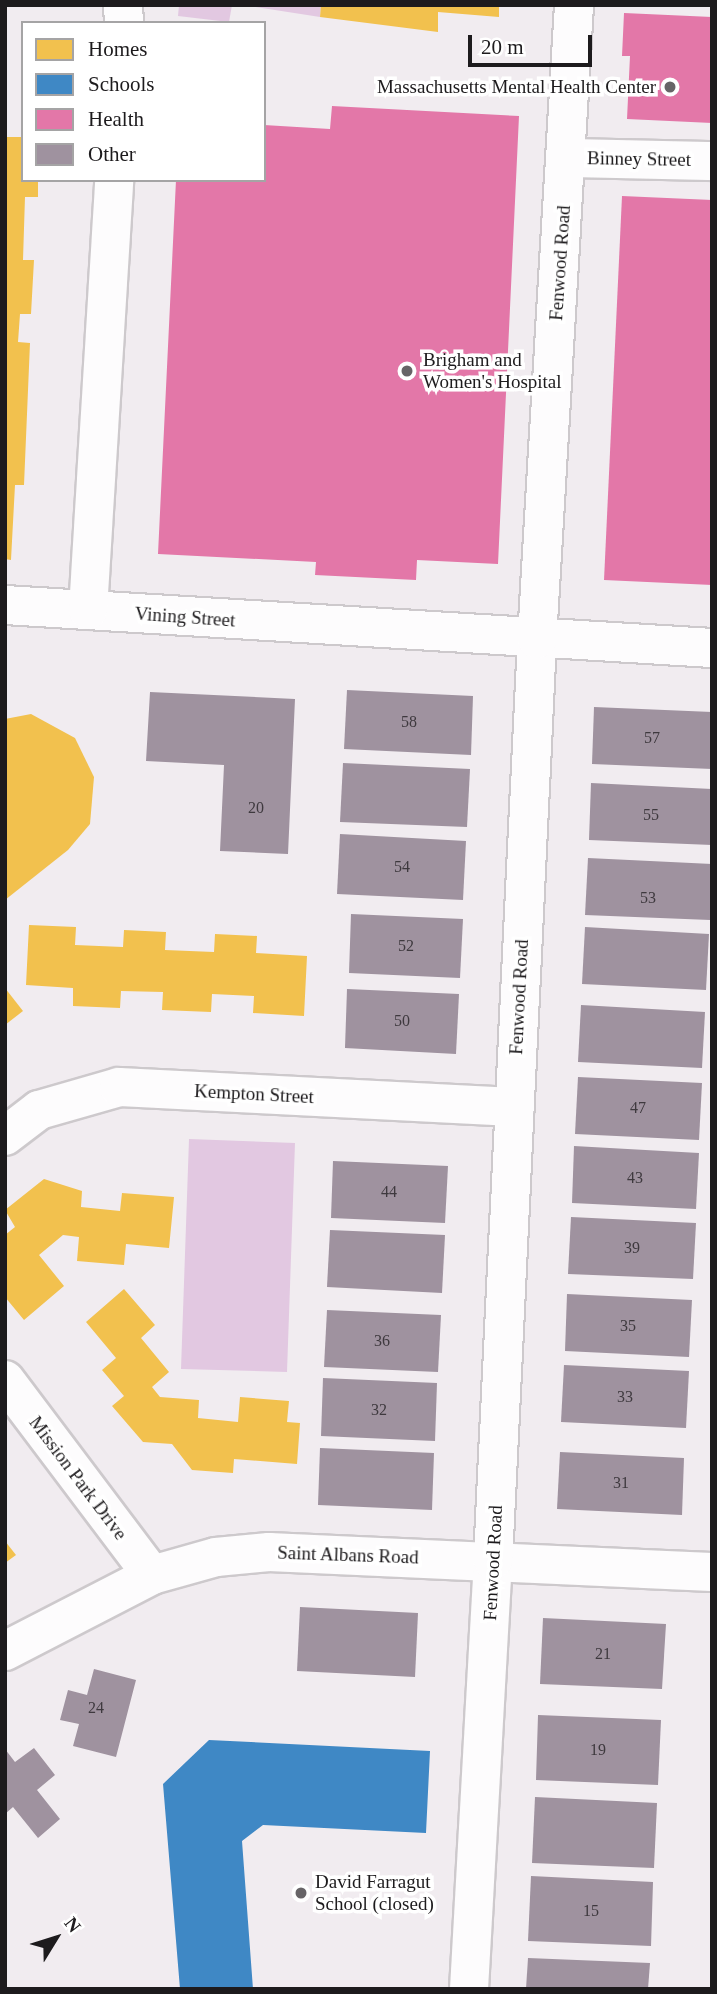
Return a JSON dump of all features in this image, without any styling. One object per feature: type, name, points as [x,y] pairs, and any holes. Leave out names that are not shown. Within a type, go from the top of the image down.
[{"type":"street","name":"Fenwood Road","points":[[469,1989],[493,1560],[537,639],[574,5]]},
{"type":"street","name":"Binney Street","points":[[567,158],[712,160]]},
{"type":"street","points":[[88,610],[114,182]]},
{"type":"street","name":"Vining Street","points":[[5,605],[712,648]]},
{"type":"street","name":"Kempton Street","points":[[5,1136],[39,1110],[119,1087],[514,1107]]},
{"type":"street","name":"Mission Park Drive","points":[[5,1380],[152,1575]]},
{"type":"street","name":"Saint Albans Road","points":[[5,1651],[152,1575],[216,1557],[269,1552],[493,1560],[712,1572]]},
{"type":"shaded area","points":[[179,5],[232,5],[229,21],[178,16]]},
{"type":"shaded area","points":[[243,5],[321,5],[320,17]]},
{"type":"shaded area","points":[[189,1139],[295,1143],[287,1372],[181,1369]]},
{"type":"building: Homes","points":[[321,5],[499,5],[499,17],[438,12],[438,32],[320,17]]},
{"type":"building: Homes","points":[[5,137],[21,137],[21,182],[38,182],[38,197],[25,197],[23,260],[34,260],[31,314],[20,314],[18,342],[30,343],[24,485],[15,485],[11,560],[5,559]]},
{"type":"building: Homes","points":[[31,714],[75,738],[94,777],[90,824],[68,850],[5,900],[5,719]]},
{"type":"building: Homes","points":[[29,925],[76,927],[75,945],[123,947],[124,930],[166,932],[165,950],[214,952],[215,934],[257,936],[256,953],[307,956],[304,1016],[253,1013],[254,996],[212,994],[211,1012],[162,1010],[163,992],[121,991],[120,1008],[73,1006],[73,988],[26,985]]},
{"type":"building: Homes","points":[[5,988],[23,1011],[5,1025]]},
{"type":"building: Homes","points":[[44,1179],[82,1191],[81,1207],[120,1211],[122,1193],[174,1197],[169,1248],[126,1244],[124,1265],[77,1261],[79,1237],[63,1235],[39,1255],[64,1286],[24,1320],[5,1297],[5,1235],[15,1227],[5,1210]]},
{"type":"building: Homes","points":[[124,1289],[155,1325],[141,1338],[169,1372],[152,1387],[160,1397],[199,1400],[198,1418],[238,1422],[240,1397],[289,1401],[287,1422],[300,1423],[297,1464],[234,1459],[233,1473],[192,1470],[172,1444],[143,1442],[112,1406],[124,1396],[102,1370],[116,1358],[86,1322]]},
{"type":"building: Homes","points":[[5,1541],[16,1555],[5,1563]]},
{"type":"building: Schools","points":[[209,1740],[430,1751],[426,1833],[263,1825],[242,1841],[253,1989],[180,1989],[163,1784]]},
{"type":"building: Health","name":"Massachusetts Mental Health Center","points":[[624,13],[712,17],[712,123],[627,119],[630,56],[622,56]]},
{"type":"building: Health","points":[[332,106],[519,116],[498,564],[417,560],[416,580],[315,575],[316,562],[158,554],[176,182],[266,182],[266,125],[330,129]]},
{"type":"building: Health","points":[[622,196],[712,200],[712,585],[604,580]]},
{"type":"building: Other","points":[[347,690],[473,696],[471,755],[344,749]]},
{"type":"building: Other","points":[[150,692],[295,699],[288,854],[220,851],[224,765],[146,761]]},
{"type":"building: Other","points":[[594,707],[712,712],[712,769],[592,764]]},
{"type":"building: Other","points":[[343,763],[470,769],[467,827],[340,822]]},
{"type":"building: Other","points":[[591,783],[712,789],[712,845],[589,840]]},
{"type":"building: Other","points":[[340,834],[466,841],[463,900],[337,894]]},
{"type":"building: Other","points":[[588,858],[712,864],[710,920],[585,915]]},
{"type":"building: Other","points":[[351,914],[463,919],[460,978],[349,973]]},
{"type":"building: Other","points":[[585,927],[709,934],[706,990],[582,984]]},
{"type":"building: Other","points":[[347,989],[459,994],[456,1054],[345,1048]]},
{"type":"building: Other","points":[[581,1005],[705,1012],[702,1068],[578,1062]]},
{"type":"building: Other","points":[[578,1077],[702,1083],[699,1140],[575,1134]]},
{"type":"building: Other","points":[[574,1146],[699,1153],[696,1209],[572,1203]]},
{"type":"building: Other","points":[[333,1161],[448,1166],[445,1223],[331,1218]]},
{"type":"building: Other","points":[[571,1217],[696,1223],[693,1279],[568,1274]]},
{"type":"building: Other","points":[[330,1230],[445,1235],[442,1293],[327,1287]]},
{"type":"building: Other","points":[[567,1294],[692,1300],[689,1357],[565,1351]]},
{"type":"building: Other","points":[[327,1310],[441,1315],[438,1372],[324,1367]]},
{"type":"building: Other","points":[[564,1365],[689,1371],[686,1428],[561,1422]]},
{"type":"building: Other","points":[[323,1378],[437,1383],[435,1441],[321,1436]]},
{"type":"building: Other","points":[[320,1448],[434,1453],[432,1510],[318,1505]]},
{"type":"building: Other","points":[[560,1452],[684,1458],[682,1515],[557,1509]]},
{"type":"building: Other","points":[[300,1607],[418,1613],[415,1677],[297,1671]]},
{"type":"building: Other","points":[[543,1618],[666,1624],[662,1689],[540,1684]]},
{"type":"building: Other","points":[[94,1669],[136,1680],[116,1757],[73,1746],[79,1724],[60,1720],[68,1690],[87,1695]]},
{"type":"building: Other","points":[[538,1715],[661,1720],[658,1785],[536,1780]]},
{"type":"building: Other","points":[[34,1748],[55,1775],[37,1790],[60,1819],[38,1838],[13,1807],[5,1814],[5,1749],[15,1762]]},
{"type":"building: Other","points":[[535,1797],[657,1803],[654,1868],[532,1863]]},
{"type":"building: Other","points":[[531,1876],[653,1882],[651,1946],[528,1941]]},
{"type":"building: Other","points":[[528,1958],[650,1963],[648,1989],[526,1989]]},
{"type":"place","name":"Massachusetts Mental Health Center","points":[[670,87]]},
{"type":"place","name":"Brigham and Women's Hospital","points":[[407,371]]},
{"type":"place","name":"David Farragut School (closed)","points":[[301,1893]]}]
